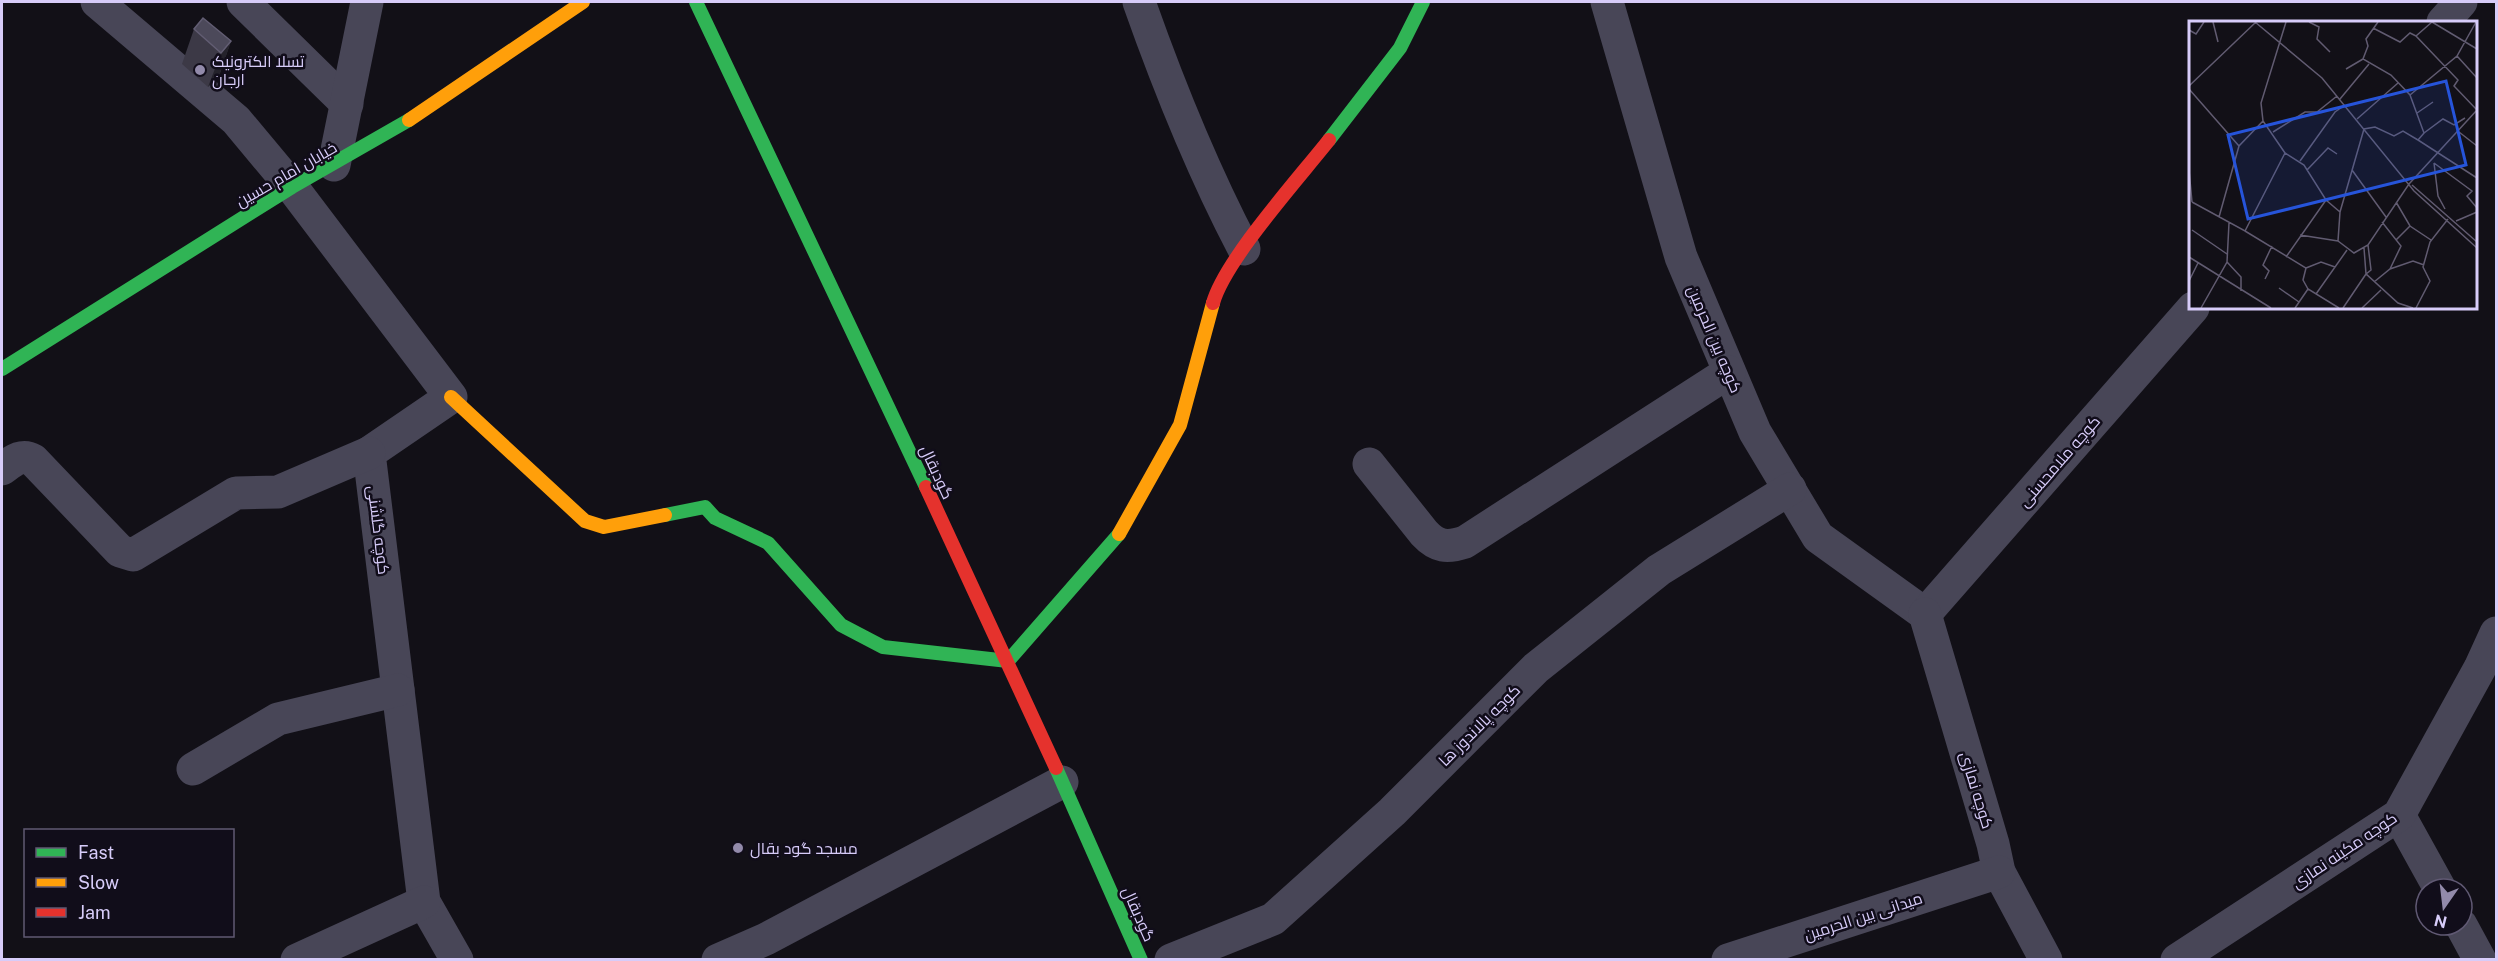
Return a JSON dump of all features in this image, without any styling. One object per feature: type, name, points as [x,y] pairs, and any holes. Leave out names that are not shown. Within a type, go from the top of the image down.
[{"type":"street","points":[[97,2],[236,120],[292,187],[451,397],[585,521],[604,527],[705,507],[716,518],[768,543],[841,625],[883,647],[1008,661],[1115,541],[1180,425],[1216,293],[1244,249],[1400,48],[1423,2]]},
{"type":"street","points":[[243,2],[347,104]]},
{"type":"street","points":[[334,165],[366,2]]},
{"type":"street","name":"خیابان امام حسین","points":[[2,369],[292,187],[397,128],[583,2]]},
{"type":"street","name":"گودبقال","points":[[696,2],[1008,661],[1141,960]]},
{"type":"street","points":[[1139,2],[1175,104],[1216,196],[1244,249]]},
{"type":"street","name":"کوچه بین الحرمین","points":[[1607,2],[1681,257],[1755,432],[1818,537],[1924,614]]},
{"type":"street","points":[[2444,21],[2461,2]]},
{"type":"street","name":"کوچه ملامحسنی","points":[[1924,614],[2192,309]]},
{"type":"street","points":[[1369,464],[1433,543],[1449,548],[1473,537],[1729,372]]},
{"type":"street","points":[[2,469],[21,457],[33,460],[120,551],[133,555],[236,493],[278,492],[369,453],[451,397]]},
{"type":"street","name":"کوچه گلشنی","points":[[369,453],[424,902],[458,960]]},
{"type":"street","name":"کوچه پالاندوز ها","points":[[1172,960],[1273,919],[1392,812],[1536,668],[1659,570],[1790,489]]},
{"type":"street","name":"کوچه نمازی","points":[[1924,614],[1993,844],[1999,872],[2046,960]]},
{"type":"street","name":"کوچه مکینه نمازی","points":[[2177,960],[2399,815],[2480,668],[2496,633]]},
{"type":"street","points":[[193,769],[278,719],[398,690]]},
{"type":"street","points":[[718,960],[766,939],[1062,782]]},
{"type":"street","points":[[2399,815],[2433,877]]},
{"type":"street","name":"میدانی بین الحرمین","points":[[1728,960],[1999,872]]},
{"type":"street","points":[[297,960],[424,902]]},
{"type":"street","points":[[2468,937],[2480,960]]},
{"type":"building","points":[[203,18],[231,41],[221,53],[194,29]]},
{"type":"traffic: fast","points":[[696,2],[926,487]]},
{"type":"traffic: fast","points":[[1329,140],[1400,48],[1423,2]]},
{"type":"traffic: fast","points":[[2,369],[292,187],[409,120]]},
{"type":"traffic: fast","points":[[665,515],[705,507],[715,518],[768,543],[841,625],[883,647],[1008,661],[1119,534]]},
{"type":"traffic: fast","points":[[1056,768],[1141,960]]},
{"type":"traffic: slow","points":[[409,120],[583,2]]},
{"type":"traffic: slow","points":[[1119,534],[1180,425],[1213,303]]},
{"type":"traffic: slow","points":[[451,397],[585,521],[604,527],[665,515]]},
{"type":"traffic: jam","points":[[1213,303],[1220,285],[1247,243],[1329,140]]},
{"type":"traffic: jam","points":[[926,487],[1056,768]]},
{"type":"place","name":"تسلا الکترونیک ارجان","points":[[200,70]]},
{"type":"place","name":"مسجد گود بقال","points":[[738,848]]}]
